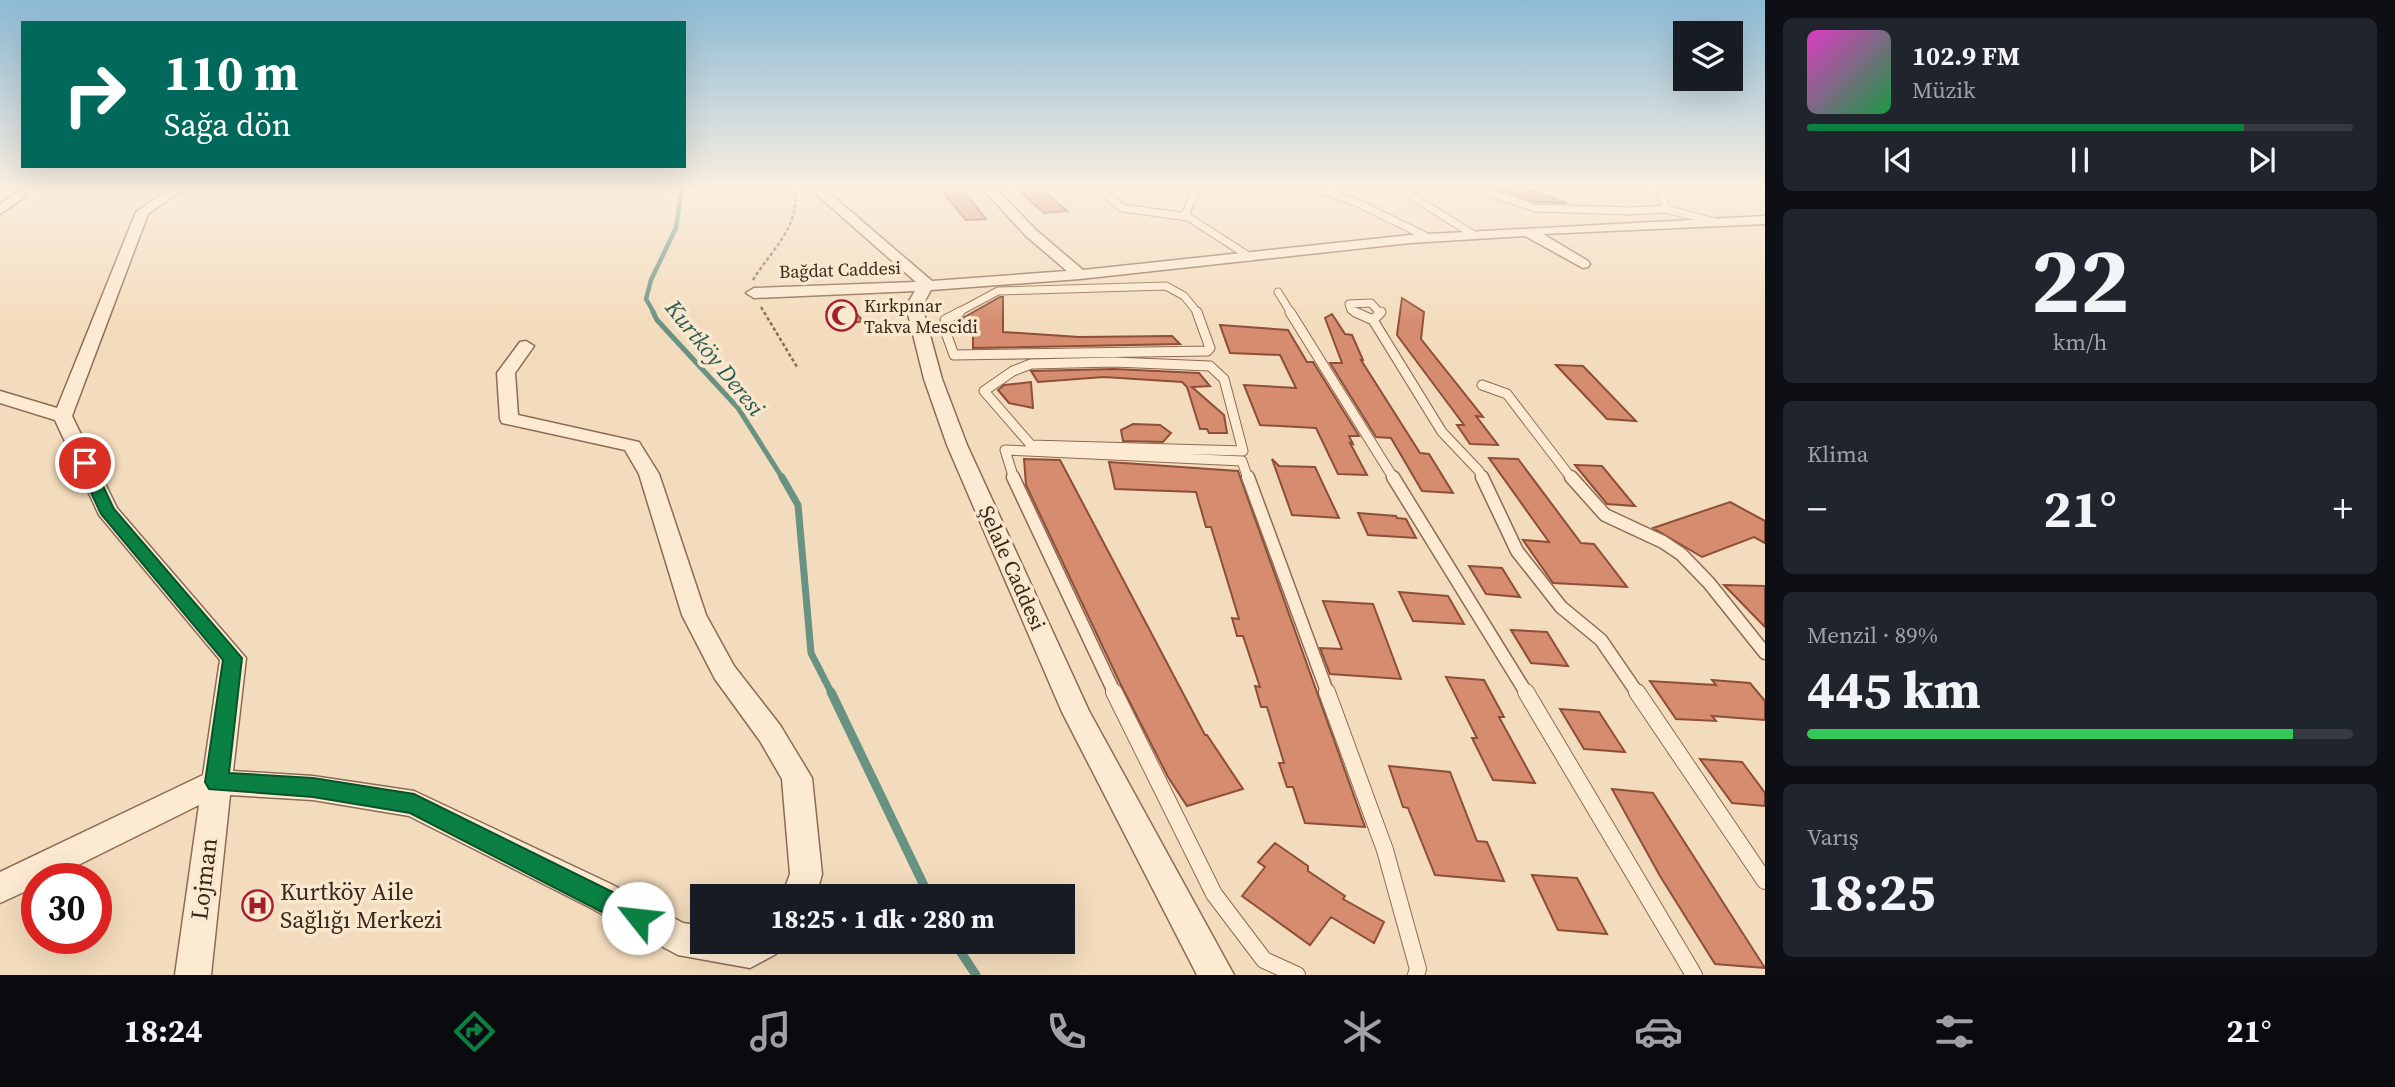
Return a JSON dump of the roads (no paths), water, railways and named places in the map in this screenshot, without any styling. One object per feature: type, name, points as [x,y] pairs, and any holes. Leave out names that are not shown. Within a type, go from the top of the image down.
[{"type":"street","points":[[0,397],[63,416],[134,232]]},
{"type":"street","points":[[865,232],[927,285]]},
{"type":"street","points":[[1030,232],[1080,275]]},
{"type":"street","name":"Bağdat Caddesi","points":[[754,293],[1080,275],[1429,238],[1520,232]]},
{"type":"street","points":[[1528,232],[1583,264]]},
{"type":"street","points":[[1638,232],[1647,239]]},
{"type":"street","name":"Şelale Caddesi","points":[[927,285],[914,306],[933,379],[957,445],[1076,712],[1216,975]]},
{"type":"street","points":[[526,346],[506,373],[509,419],[632,446],[649,474],[694,615],[724,672],[771,733],[797,778],[806,874],[803,884]]},
{"type":"street","name":"Lojman","points":[[63,416],[107,510],[233,658],[193,975]]},
{"type":"street","points":[[0,888],[217,782],[313,788],[414,804],[599,895],[678,940],[690,942]]},
{"type":"lane","points":[[1210,232],[1250,257]]},
{"type":"lane","points":[[1416,232],[1429,238]]},
{"type":"lane","points":[[1468,232],[1474,235]]},
{"type":"lane","points":[[1166,286],[1185,293],[1203,323],[1210,348],[1198,352],[954,355],[946,333],[945,320],[998,291],[1166,286]]},
{"type":"lane","points":[[1278,292],[1490,632],[1694,975]]},
{"type":"lane","points":[[1373,320],[1442,432],[1479,471],[1517,551],[1561,607],[1601,640],[1765,881]]},
{"type":"lane","points":[[1114,362],[1210,366],[1224,379],[1243,451],[1031,445],[984,391],[1013,371],[1031,364],[1114,362]]},
{"type":"lane","points":[[1482,385],[1507,394],[1554,458],[1605,515],[1663,542],[1681,554],[1709,583],[1765,653]]},
{"type":"lane","points":[[1297,975],[1264,960],[1214,894],[1116,698],[1017,488],[1004,450],[1242,461],[1385,850],[1418,970],[1416,975]]},
{"type":"waterway","name":"Kurtköy Deresi","points":[[654,313],[646,299],[651,280],[674,232]]},
{"type":"waterway","name":"Kurtköy Deresi","points":[[653,312],[657,320],[738,408],[783,479]]},
{"type":"waterway","name":"Kurtköy Deresi","points":[[782,477],[798,505],[811,653],[831,693]]},
{"type":"waterway","name":"Kurtköy Deresi","points":[[831,693],[923,884]]},
{"type":"waterway","name":"Kurtköy Deresi","points":[[962,954],[976,975]]},
{"type":"place","name":"Kırkpınar Takva Mescidi","points":[[841,316]]},
{"type":"place","name":"Kurtköy Aile Sağlığı Merkezi","points":[[257,906]]}]
